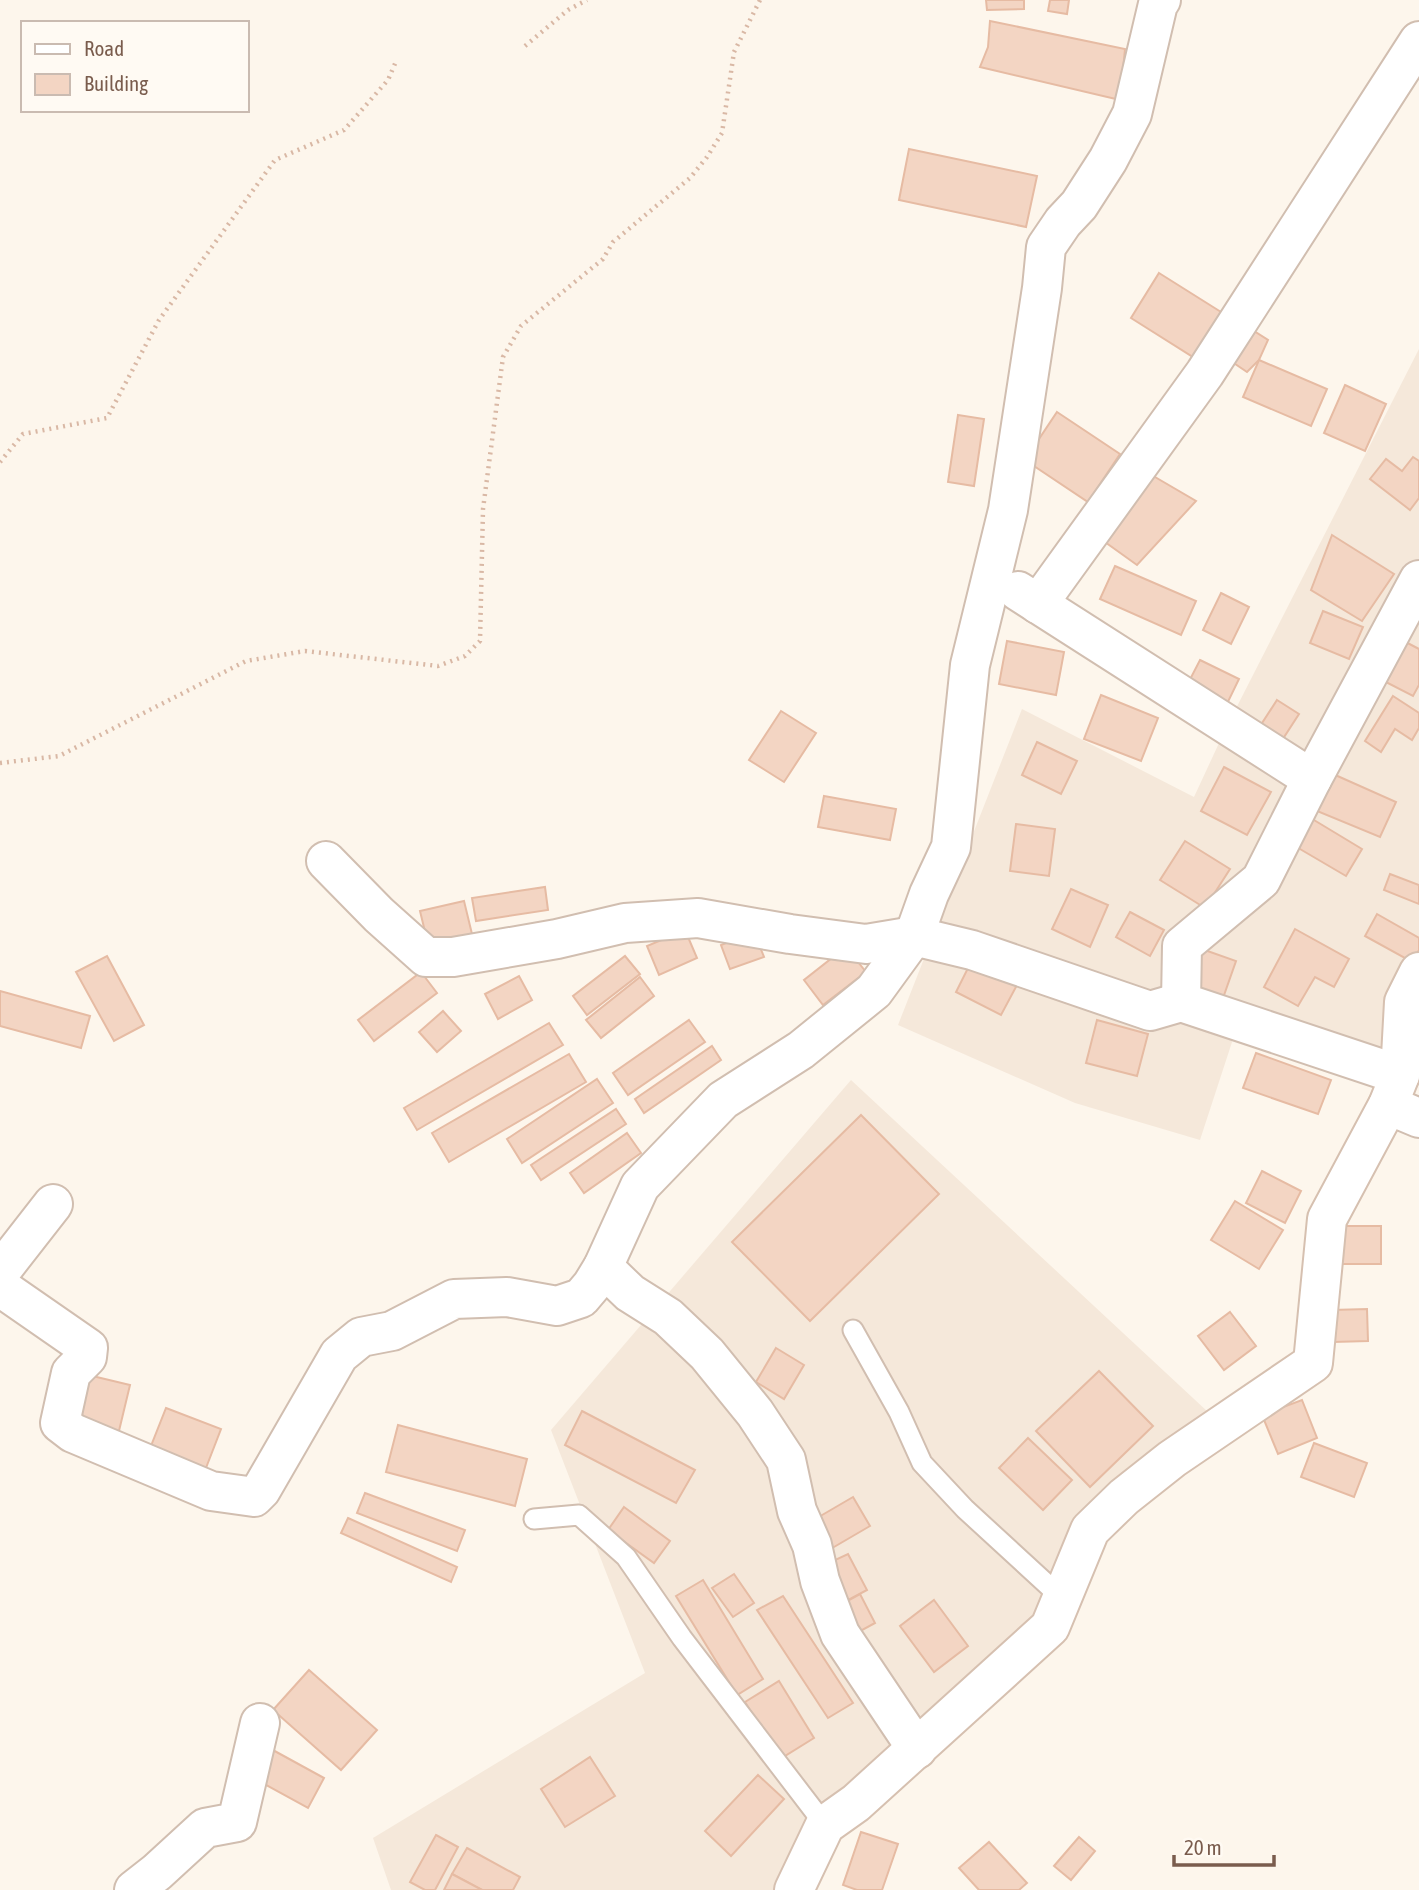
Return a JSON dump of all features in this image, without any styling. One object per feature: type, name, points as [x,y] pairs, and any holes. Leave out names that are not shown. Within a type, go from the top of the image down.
[{"type":"street","points":[[0,1287],[88,1348],[87,1357],[71,1373],[60,1423],[74,1433],[211,1491],[254,1497],[261,1490],[339,1354],[361,1337],[393,1331],[454,1299],[507,1297],[557,1306],[581,1298],[603,1266],[640,1186],[723,1100],[801,1050],[874,991],[914,936],[929,894],[951,847],[970,665],[1008,510],[1046,247],[1094,183],[1132,114],[1161,0]]},
{"type":"street","points":[[1038,604],[1205,373],[1419,41]]},
{"type":"street","points":[[993,574],[1312,779]]},
{"type":"street","points":[[1181,1002],[1182,946],[1261,880],[1419,580]]},
{"type":"street","points":[[326,861],[379,915],[426,957],[453,957],[557,939],[625,923],[698,918],[866,944],[914,936],[972,950],[1150,1011],[1181,1002],[1402,1100]]},
{"type":"street","points":[[794,1890],[825,1825],[856,1803],[1050,1627],[1090,1530],[1124,1497],[1172,1459],[1313,1363],[1327,1219],[1402,1100],[1404,1002],[1419,972]]},
{"type":"street","points":[[0,1272],[53,1203]]},
{"type":"street","points":[[603,1266],[630,1293],[668,1317],[706,1354],[755,1413],[786,1460],[797,1511],[812,1545],[820,1581],[841,1634],[917,1749]]},
{"type":"street","points":[[134,1890],[205,1828],[237,1822],[261,1723]]},
{"type":"lane","points":[[853,1330],[898,1412],[922,1463],[965,1510],[1063,1599]]},
{"type":"lane","points":[[534,1519],[579,1515],[626,1557],[682,1638],[825,1825]]},
{"type":"path","points":[[525,46],[568,10],[587,0]]},
{"type":"path","points":[[0,763],[59,756],[246,661],[305,651],[438,666],[465,656],[473,649],[480,641],[483,509],[503,357],[522,326],[603,259],[613,242],[690,178],[706,157],[722,133],[734,52],[760,0]]},
{"type":"path","points":[[0,461],[23,434],[107,418],[159,320],[275,160],[344,130],[388,79],[397,59]]},
{"type":"shaded area","points":[[1419,349],[1419,1079],[1233,1039],[1200,1140],[1075,1103],[898,1025],[1022,709],[1194,797],[1226,728]]},
{"type":"shaded area","points":[[851,1080],[1222,1425],[825,1825],[788,1890],[391,1890],[373,1838],[645,1673],[551,1430]]},
{"type":"building","points":[[986,0],[1024,0],[1024,9],[987,10]]},
{"type":"building","points":[[1050,0],[1069,0],[1067,14],[1048,11]]},
{"type":"building","points":[[990,21],[1125,49],[1120,100],[980,67],[988,47]]},
{"type":"building","points":[[909,149],[1037,176],[1026,227],[899,200]]},
{"type":"building","points":[[1159,273],[1221,312],[1193,357],[1131,318]]},
{"type":"building","points":[[1243,324],[1268,340],[1259,360],[1247,372],[1222,355]]},
{"type":"building","points":[[1259,360],[1327,389],[1311,426],[1243,397]]},
{"type":"building","points":[[1345,385],[1386,404],[1365,451],[1324,433]]},
{"type":"building","points":[[1057,412],[1120,454],[1088,502],[1025,460]]},
{"type":"building","points":[[958,415],[984,419],[974,486],[948,482]]},
{"type":"building","points":[[1413,457],[1419,461],[1419,498],[1410,510],[1370,479],[1386,459],[1402,471]]},
{"type":"building","points":[[1143,470],[1196,501],[1137,565],[1098,537]]},
{"type":"building","points":[[1332,535],[1394,574],[1362,621],[1311,590]]},
{"type":"building","points":[[1115,566],[1196,601],[1181,635],[1100,599]]},
{"type":"building","points":[[1221,593],[1249,607],[1231,644],[1203,630]]},
{"type":"building","points":[[1323,611],[1363,627],[1349,659],[1310,643]]},
{"type":"building","points":[[1400,639],[1419,649],[1419,685],[1413,696],[1380,679]]},
{"type":"building","points":[[1007,641],[1064,652],[1056,695],[999,684]]},
{"type":"building","points":[[1200,660],[1239,679],[1224,710],[1184,691]]},
{"type":"building","points":[[1101,695],[1158,718],[1141,761],[1084,739]]},
{"type":"building","points":[[1393,696],[1419,713],[1419,728],[1412,740],[1395,729],[1381,752],[1365,741]]},
{"type":"building","points":[[1277,700],[1299,714],[1275,751],[1253,737]]},
{"type":"building","points":[[781,711],[816,733],[784,782],[749,760]]},
{"type":"building","points":[[1037,742],[1077,761],[1061,794],[1022,775]]},
{"type":"building","points":[[1224,767],[1271,792],[1247,835],[1201,811]]},
{"type":"building","points":[[1333,774],[1396,802],[1380,837],[1317,811]]},
{"type":"building","points":[[824,796],[896,809],[890,840],[818,827]]},
{"type":"building","points":[[1304,814],[1362,849],[1346,876],[1288,842]]},
{"type":"building","points":[[1016,824],[1055,829],[1049,876],[1010,871]]},
{"type":"building","points":[[1185,841],[1230,869],[1205,908],[1160,880]]},
{"type":"building","points":[[1390,874],[1419,885],[1419,904],[1384,890]]},
{"type":"building","points":[[545,887],[548,910],[476,921],[472,898]]},
{"type":"building","points":[[1071,889],[1108,905],[1090,947],[1052,929]]},
{"type":"building","points":[[464,901],[472,934],[428,944],[420,911]]},
{"type":"building","points":[[1130,912],[1164,930],[1150,956],[1116,937]]},
{"type":"building","points":[[1377,914],[1419,938],[1419,950],[1412,962],[1365,936]]},
{"type":"building","points":[[1295,929],[1349,959],[1334,987],[1315,977],[1298,1006],[1264,987]]},
{"type":"building","points":[[685,930],[697,958],[659,975],[647,946]]},
{"type":"building","points":[[754,932],[764,957],[730,969],[721,945]]},
{"type":"building","points":[[846,947],[866,972],[823,1005],[804,980]]},
{"type":"building","points":[[1199,948],[1236,961],[1223,998],[1187,986]]},
{"type":"building","points":[[107,956],[144,1025],[114,1041],[76,972]]},
{"type":"building","points":[[625,956],[640,974],[587,1015],[573,996]]},
{"type":"building","points":[[971,962],[1017,985],[1001,1015],[956,992]]},
{"type":"building","points":[[421,972],[437,993],[374,1041],[358,1020]]},
{"type":"building","points":[[519,976],[532,1000],[498,1019],[485,994]]},
{"type":"building","points":[[640,977],[654,996],[601,1038],[586,1020]]},
{"type":"building","points":[[0,991],[90,1016],[81,1048],[0,1026]]},
{"type":"building","points":[[443,1011],[461,1031],[437,1052],[419,1032]]},
{"type":"building","points":[[689,1020],[705,1042],[628,1095],[613,1073]]},
{"type":"building","points":[[1097,1020],[1148,1034],[1137,1076],[1086,1063]]},
{"type":"building","points":[[549,1023],[563,1045],[417,1130],[404,1108]]},
{"type":"building","points":[[712,1046],[721,1060],[644,1113],[635,1099]]},
{"type":"building","points":[[1256,1053],[1331,1080],[1318,1114],[1243,1088]]},
{"type":"building","points":[[569,1054],[586,1082],[449,1162],[432,1133]]},
{"type":"building","points":[[597,1079],[613,1103],[522,1163],[507,1139]]},
{"type":"building","points":[[616,1109],[626,1124],[541,1180],[531,1165]]},
{"type":"building","points":[[861,1115],[939,1194],[810,1321],[732,1242]]},
{"type":"building","points":[[627,1133],[641,1153],[584,1193],[570,1173]]},
{"type":"building","points":[[1262,1171],[1301,1191],[1285,1223],[1246,1203]]},
{"type":"building","points":[[1235,1201],[1283,1230],[1259,1269],[1211,1240]]},
{"type":"building","points":[[1341,1226],[1381,1226],[1381,1264],[1341,1264]]},
{"type":"building","points":[[1367,1309],[1368,1341],[1333,1342],[1332,1310]]},
{"type":"building","points":[[1230,1312],[1256,1346],[1224,1370],[1198,1336]]},
{"type":"building","points":[[776,1348],[804,1365],[784,1399],[756,1382]]},
{"type":"building","points":[[1099,1371],[1153,1426],[1090,1487],[1036,1431]]},
{"type":"building","points":[[80,1373],[130,1385],[118,1435],[68,1424]]},
{"type":"building","points":[[1302,1400],[1317,1438],[1278,1454],[1262,1415]]},
{"type":"building","points":[[166,1408],[221,1429],[204,1473],[149,1451]]},
{"type":"building","points":[[582,1411],[695,1470],[676,1503],[565,1445]]},
{"type":"building","points":[[398,1425],[527,1459],[515,1506],[386,1472]]},
{"type":"building","points":[[1028,1438],[1072,1480],[1043,1510],[999,1468]]},
{"type":"building","points":[[1314,1443],[1367,1463],[1354,1497],[1301,1477]]},
{"type":"building","points":[[365,1493],[465,1530],[457,1551],[357,1513]]},
{"type":"building","points":[[853,1497],[870,1526],[822,1554],[805,1525]]},
{"type":"building","points":[[624,1507],[670,1541],[654,1563],[608,1530]]},
{"type":"building","points":[[348,1518],[457,1567],[451,1582],[341,1533]]},
{"type":"building","points":[[848,1554],[867,1590],[839,1605],[820,1567]]},
{"type":"building","points":[[734,1574],[754,1603],[733,1617],[712,1588]]},
{"type":"building","points":[[703,1580],[763,1679],[737,1695],[676,1596]]},
{"type":"building","points":[[860,1594],[875,1623],[855,1634],[840,1605]]},
{"type":"building","points":[[783,1596],[853,1703],[828,1718],[757,1610]]},
{"type":"building","points":[[934,1600],[968,1646],[934,1672],[900,1626]]},
{"type":"building","points":[[309,1670],[377,1730],[341,1770],[273,1710]]},
{"type":"building","points":[[779,1681],[814,1738],[780,1759],[745,1702]]},
{"type":"building","points":[[271,1749],[324,1778],[308,1808],[255,1779]]},
{"type":"building","points":[[590,1757],[615,1796],[565,1827],[541,1789]]},
{"type":"building","points":[[758,1775],[784,1799],[731,1856],[705,1831]]},
{"type":"building","points":[[861,1832],[898,1844],[882,1890],[857,1890],[843,1885]]},
{"type":"building","points":[[436,1835],[458,1847],[435,1890],[425,1890],[410,1882]]},
{"type":"building","points":[[1079,1837],[1095,1851],[1071,1880],[1054,1866]]},
{"type":"building","points":[[989,1842],[1027,1883],[1019,1890],[979,1890],[959,1868]]},
{"type":"building","points":[[467,1848],[520,1877],[513,1890],[482,1890],[452,1874]]},
{"type":"building","points":[[452,1874],[482,1890],[444,1890]]}]
